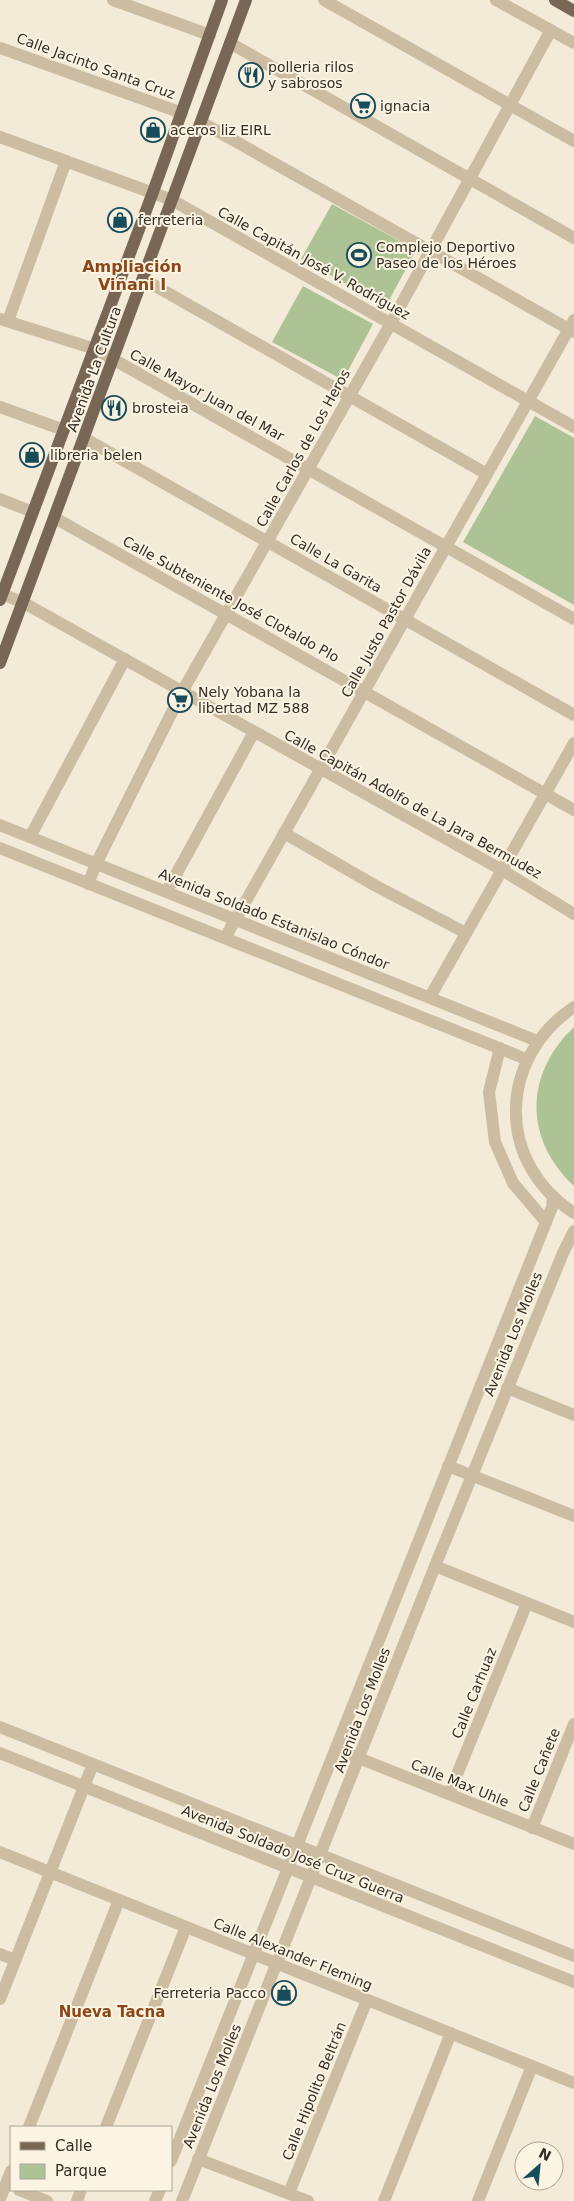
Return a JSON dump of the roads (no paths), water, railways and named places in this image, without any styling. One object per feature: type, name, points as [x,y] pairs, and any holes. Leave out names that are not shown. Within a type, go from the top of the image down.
[{"type":"main road","name":"Avenida La Cultura","points":[[1,596],[95,349],[222,0]]},
{"type":"main road","name":"Avenida La Cultura","points":[[0,664],[246,0]]},
{"type":"main road","points":[[554,0],[574,11]]},
{"type":"street","points":[[114,0],[210,35]]},
{"type":"street","points":[[324,0],[574,141]]},
{"type":"street","points":[[496,0],[574,43]]},
{"type":"street","name":"Calle Carlos de Los Heros","points":[[88,884],[96,864],[182,692],[391,323],[551,30]]},
{"type":"street","points":[[230,43],[574,238]]},
{"type":"street","name":"Calle Jacinto Santa Cruz","points":[[0,48],[182,113]]},
{"type":"street","points":[[201,122],[430,251],[572,327]]},
{"type":"street","name":"Calle Capitán José V. Rodríguez","points":[[0,137],[172,200],[574,427]]},
{"type":"street","points":[[4,320],[66,161]]},
{"type":"street","points":[[143,279],[487,474]]},
{"type":"street","name":"Calle Mayor Juan del Mar","points":[[4,320],[95,349],[574,619]]},
{"type":"street","name":"Calle Justo Pastor Dávila","points":[[225,938],[528,401],[572,327]]},
{"type":"street","points":[[0,407],[64,430]]},
{"type":"street","name":"Calle La Garita","points":[[84,438],[574,714]]},
{"type":"street","points":[[0,499],[33,512]]},
{"type":"street","name":"Calle Subteniente José Clotaldo Plo","points":[[55,518],[574,810]]},
{"type":"street","name":"Calle Capitán Adolfo de La Jara Bermudez","points":[[1,596],[24,603],[125,659],[502,870],[574,914]]},
{"type":"street","points":[[30,837],[125,659]]},
{"type":"street","points":[[166,892],[254,732]]},
{"type":"street","points":[[430,997],[574,743]]},
{"type":"street","name":"Avenida Soldado Estanislao Cóndor","points":[[0,825],[537,1040]]},
{"type":"street","points":[[284,833],[376,886],[466,933]]},
{"type":"street","points":[[0,848],[526,1059]]},
{"type":"street","points":[[574,1007],[554,1022],[537,1040],[526,1059],[518,1086],[515,1114],[520,1143],[533,1172],[553,1197],[574,1213]]},
{"type":"street","points":[[500,1048],[489,1092],[495,1142],[513,1183],[546,1222]]},
{"type":"street","points":[[499,1153],[520,1143]]},
{"type":"street","name":"Avenida Los Molles","points":[[172,2159],[552,1207],[553,1197]]},
{"type":"street","name":"Avenida Los Molles","points":[[182,2201],[360,1758],[471,1475],[573,1235]]},
{"type":"street","points":[[507,1388],[574,1415]]},
{"type":"street","points":[[448,1466],[574,1516]]},
{"type":"street","points":[[435,1566],[574,1622]]},
{"type":"street","name":"Calle Carhuaz","points":[[449,1794],[526,1603]]},
{"type":"street","name":"Calle Cañete","points":[[532,1828],[574,1724]]},
{"type":"street","name":"Avenida Soldado José Cruz Guerra","points":[[0,1727],[574,1956]]},
{"type":"street","name":"Calle Max Uhle","points":[[336,1749],[574,1844]]},
{"type":"street","name":"Avenida Soldado José Cruz Guerra","points":[[0,1753],[574,1982]]},
{"type":"street","points":[[0,1998],[93,1764]]},
{"type":"street","name":"Calle Alexander Fleming","points":[[0,1852],[574,2083]]},
{"type":"street","points":[[29,2126],[119,1900]]},
{"type":"street","points":[[106,2126],[186,1927]]},
{"type":"street","points":[[0,1954],[15,1960]]},
{"type":"street","name":"Calle Hipolito Beltrán","points":[[289,2194],[367,2000]]},
{"type":"street","points":[[384,2201],[451,2034]]},
{"type":"street","points":[[478,2201],[532,2066]]},
{"type":"street","points":[[198,2159],[308,2201]]},
{"type":"street","points":[[0,2199],[6,2184]]},
{"type":"street","points":[[22,2191],[47,2201]]},
{"type":"place","name":"polleria rilos y sabrosos","points":[[251,75]]},
{"type":"place","name":"ignacia","points":[[363,106]]},
{"type":"place","name":"aceros liz EIRL","points":[[153,130]]},
{"type":"place","name":"ferreteria","points":[[120,220]]},
{"type":"place","name":"Complejo Deportivo Paseo de los Héroes","points":[[359,255]]},
{"type":"place","name":"brosteia","points":[[114,408]]},
{"type":"place","name":"libreria belen","points":[[32,455]]},
{"type":"place","name":"Nely Yobana la libertad MZ 588","points":[[180,700]]},
{"type":"place","name":"Ferreteria Pacco","points":[[284,1993]]},
{"type":"district","name":"Ampliación Viñani I","points":[[132,275]]},
{"type":"district","name":"Nueva Tacna","points":[[112,2012]]}]
